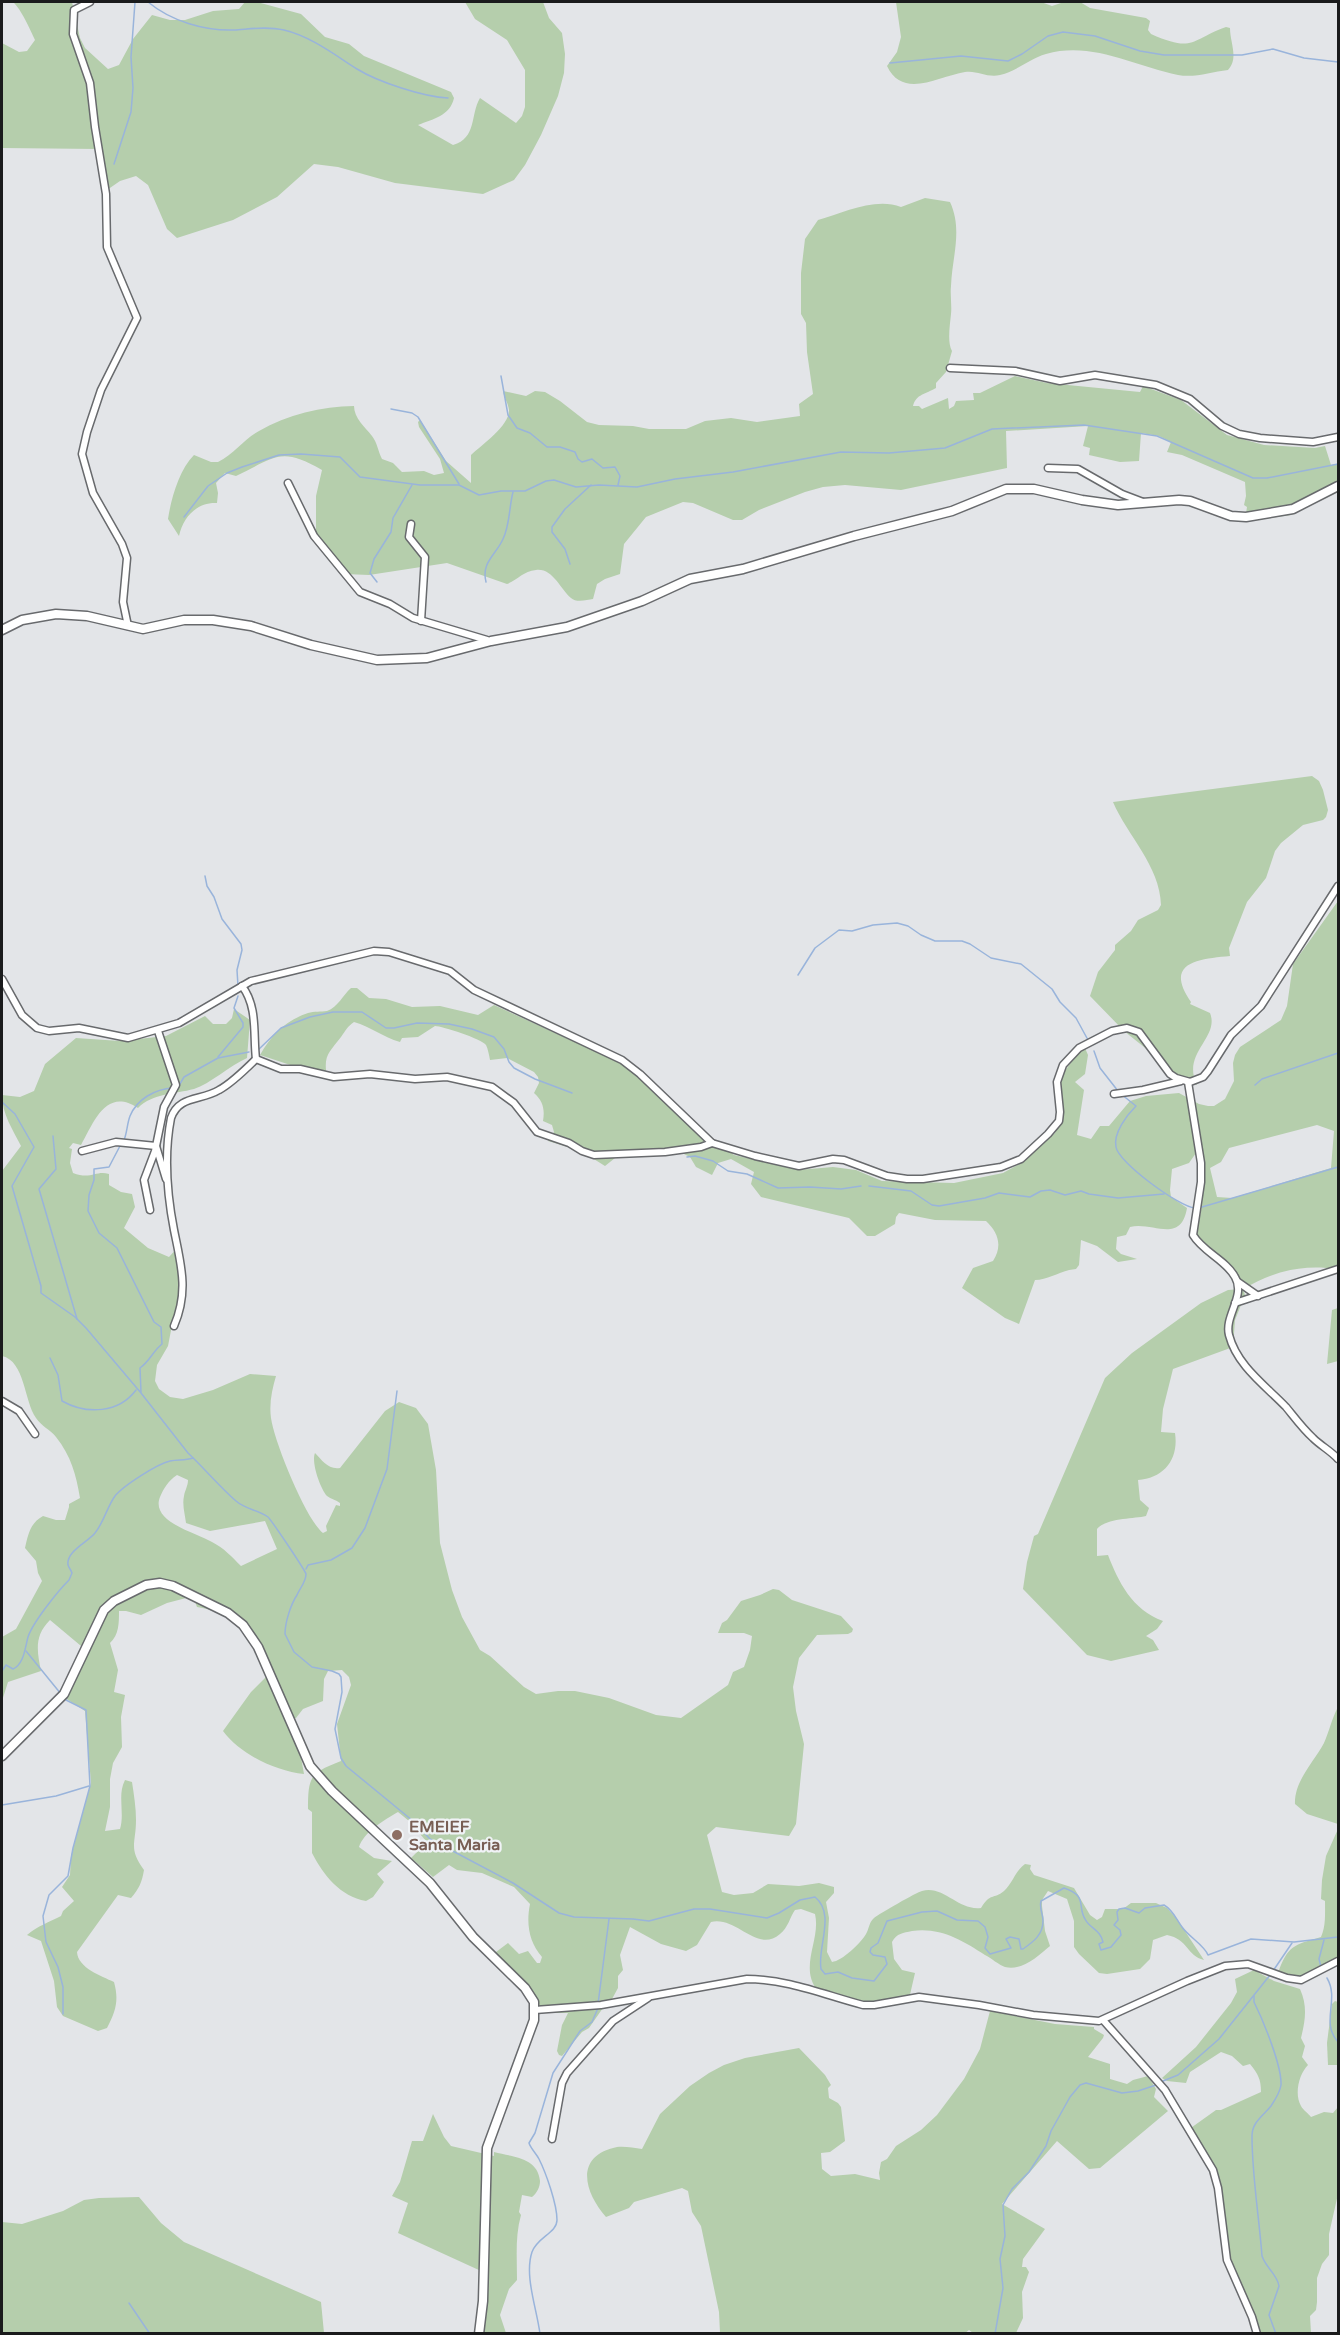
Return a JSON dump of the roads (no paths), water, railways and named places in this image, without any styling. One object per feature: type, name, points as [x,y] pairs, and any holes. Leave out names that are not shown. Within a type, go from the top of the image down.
[{"type":"street","points":[[90,2],[76,4],[73,12],[73,34],[90,83],[106,194],[107,247],[137,318],[98,398],[82,454],[93,493],[122,544],[127,558],[123,602],[128,626]]},
{"type":"street","points":[[950,368],[1015,371],[1060,381],[1098,375],[1156,385],[1190,399],[1222,426],[1239,434],[1313,442],[1338,437]]},
{"type":"street","points":[[1048,468],[1078,470],[1122,494],[1146,503]]},
{"type":"street","points":[[288,483],[314,536],[358,591],[421,621],[491,641]]},
{"type":"street","points":[[2,630],[22,620],[56,614],[87,616],[143,629],[192,619],[225,621],[251,626],[311,645],[381,661],[433,657],[491,641],[574,625],[642,601],[690,579],[744,569],[854,536],[952,511],[1006,489],[1024,487],[1110,504],[1185,500],[1230,516],[1252,517],[1293,509],[1338,486]]},
{"type":"street","points":[[411,524],[409,537],[425,557],[421,621]]},
{"type":"street","points":[[1114,1094],[1175,1082],[1198,1080],[1206,1074],[1231,1035],[1261,1006],[1338,886]]},
{"type":"street","points":[[2,979],[22,1015],[33,1026],[40,1029],[49,1031],[79,1028],[122,1038],[138,1037],[186,1019],[259,978],[374,951],[389,951],[450,971],[474,990],[622,1060],[640,1074],[712,1143],[799,1166],[839,1159],[894,1178],[923,1179],[1001,1167],[1021,1159],[1059,1121],[1057,1082],[1063,1065],[1079,1048],[1112,1031],[1127,1028],[1139,1032],[1170,1074],[1187,1082]]},
{"type":"street","points":[[242,986],[253,1009],[256,1059]]},
{"type":"street","points":[[150,1210],[143,1183],[156,1146],[164,1107],[176,1085],[158,1031]]},
{"type":"street","points":[[256,1059],[281,1069],[300,1069],[334,1077],[370,1074],[415,1079],[447,1077],[492,1087],[514,1103],[537,1132],[594,1155],[665,1152],[701,1147],[712,1143]]},
{"type":"street","points":[[174,1326],[182,1302],[183,1288],[180,1249],[174,1228],[168,1183],[170,1124],[174,1111],[184,1101],[220,1090],[256,1059]]},
{"type":"street","points":[[1187,1082],[1201,1163],[1202,1182],[1193,1236],[1233,1274],[1238,1282],[1258,1296]]},
{"type":"street","points":[[82,1151],[116,1142],[156,1146]]},
{"type":"street","points":[[156,1146],[168,1183]]},
{"type":"street","points":[[1235,1303],[1338,1269]]},
{"type":"street","points":[[1238,1282],[1228,1329],[1238,1354],[1262,1386],[1315,1440],[1338,1459]]},
{"type":"street","points":[[2,1401],[19,1411],[35,1434]]},
{"type":"street","points":[[2,1756],[64,1694],[96,1622],[107,1606],[150,1584],[166,1584],[180,1588],[233,1616],[248,1630],[258,1647],[310,1766],[332,1791],[430,1883],[473,1937],[526,1990],[534,2002],[535,2010],[527,2040],[487,2148],[483,2301],[479,2334]]},
{"type":"street","points":[[535,2010],[591,2007],[747,1978],[790,1984],[863,2005],[919,1997],[1033,2015],[1093,2021],[1103,2020],[1219,1968],[1248,1964],[1287,1978],[1301,1980],[1338,1961]]},
{"type":"street","points":[[552,2139],[562,2083],[567,2073],[624,2012],[654,1995]]},
{"type":"street","points":[[1103,2020],[1165,2090],[1213,2170],[1218,2188],[1227,2260],[1257,2334]]},
{"type":"waterway","points":[[114,164],[131,112],[133,88],[131,57],[135,2]]},
{"type":"waterway","points":[[148,2],[167,15],[200,27],[223,30],[271,28],[294,33],[313,41],[377,79],[414,92],[448,98]]},
{"type":"waterway","points":[[890,63],[961,56],[1008,61],[1048,36],[1063,32],[1095,36],[1140,51],[1164,55],[1242,55],[1273,49],[1304,58],[1338,62]]},
{"type":"waterway","points":[[501,376],[508,415],[517,428],[530,433],[547,447],[560,447],[575,452],[582,462],[592,459],[603,468],[615,467],[620,476],[618,485]]},
{"type":"waterway","points":[[391,409],[412,413],[418,417],[459,484]]},
{"type":"waterway","points":[[184,517],[208,486],[227,473],[279,455],[340,457],[360,477],[420,485],[459,485],[479,495],[501,491],[525,491],[546,481],[554,480],[576,487],[599,485],[637,487],[841,452],[889,453],[945,448],[992,429],[1084,425],[1157,436],[1253,478],[1267,478],[1338,464]]},
{"type":"waterway","points":[[377,582],[370,573],[374,559],[391,532],[393,518],[412,485]]},
{"type":"waterway","points":[[570,564],[565,549],[552,532],[552,527],[565,509],[591,485]]},
{"type":"waterway","points":[[486,582],[487,564],[505,534],[513,492]]},
{"type":"waterway","points":[[205,876],[207,886],[214,897],[222,919],[241,944],[242,950],[237,970],[238,986]]},
{"type":"waterway","points":[[798,975],[815,948],[839,930],[852,931],[873,925],[897,923],[908,926],[935,941],[962,941],[991,958],[1021,964],[1052,989],[1060,1002],[1076,1018],[1088,1040]]},
{"type":"waterway","points":[[218,1057],[243,1027],[234,1008],[238,996]]},
{"type":"waterway","points":[[258,1050],[281,1028],[310,1017],[333,1012],[362,1012],[386,1028],[417,1023],[449,1024],[494,1037],[504,1049],[514,1068],[572,1093]]},
{"type":"waterway","points":[[1094,1051],[1100,1068],[1118,1091]]},
{"type":"waterway","points":[[177,1089],[184,1077],[218,1058],[249,1052]]},
{"type":"waterway","points":[[1255,1085],[1262,1079],[1338,1053]]},
{"type":"waterway","points":[[124,1140],[130,1116],[137,1105],[153,1093],[173,1088]]},
{"type":"waterway","points":[[1121,1094],[1136,1106],[1119,1130],[1116,1142],[1119,1154],[1150,1183],[1176,1200],[1195,1208]]},
{"type":"waterway","points":[[2,1102],[15,1114],[34,1147],[12,1186],[41,1286],[41,1293],[75,1317],[86,1328],[188,1453],[224,1489],[240,1504],[268,1517],[306,1574],[291,1608],[285,1634],[294,1652],[312,1667],[332,1671],[341,1677],[342,1692],[335,1729],[341,1758],[346,1766],[413,1821],[430,1839],[513,1883],[559,1913],[574,1917],[649,1921],[694,1909],[710,1909],[767,1918],[800,1900],[815,1897],[821,1904],[825,1921],[821,1969],[825,1974],[838,1972],[852,1978],[874,1981],[887,1964],[885,1957],[873,1955],[870,1952],[871,1948],[878,1943],[887,1921],[922,1912],[937,1911],[957,1920],[978,1921],[985,1927],[988,1937],[985,1948],[990,1954],[1011,1948],[1006,1939],[1010,1937],[1019,1939],[1021,1949],[1023,1949],[1034,1941],[1043,1926],[1041,1901],[1064,1888],[1079,1898],[1085,1919],[1102,1938],[1103,1942],[1099,1944],[1101,1950],[1111,1947],[1121,1935],[1120,1930],[1114,1925],[1118,1920],[1119,1909],[1125,1908],[1139,1913],[1145,1908],[1164,1905],[1170,1909],[1185,1931],[1208,1955],[1251,1939],[1294,1942],[1338,1937]]},
{"type":"waterway","points":[[53,1136],[56,1169],[39,1189],[77,1319]]},
{"type":"waterway","points":[[121,1144],[109,1167],[94,1169],[88,1211],[99,1233],[117,1248],[154,1322],[161,1327],[162,1344],[140,1368],[141,1392]]},
{"type":"waterway","points":[[687,1157],[695,1156],[713,1161],[728,1171],[747,1174],[778,1188],[841,1189],[861,1186]]},
{"type":"waterway","points":[[1202,1207],[1338,1167]]},
{"type":"waterway","points":[[869,1186],[911,1191],[932,1205],[939,1206],[985,1198],[999,1193],[1030,1197],[1041,1191],[1050,1190],[1065,1195],[1081,1191],[1118,1198],[1164,1194]]},
{"type":"waterway","points":[[50,1358],[58,1375],[62,1401],[72,1405],[92,1410],[112,1407],[129,1398],[136,1390]]},
{"type":"waterway","points":[[306,1569],[308,1565],[331,1560],[352,1548],[365,1528],[387,1469],[397,1391]]},
{"type":"waterway","points":[[2,1682],[2,1671],[6,1665],[13,1669],[20,1663],[35,1623],[69,1580],[72,1573],[68,1565],[70,1555],[95,1533],[115,1496],[132,1481],[157,1466],[170,1461],[193,1458]]},
{"type":"waterway","points":[[26,1651],[61,1694]]},
{"type":"waterway","points":[[63,2014],[63,1987],[58,1967],[46,1942],[43,1916],[49,1895],[68,1876],[90,1786],[86,1710],[66,1700]]},
{"type":"waterway","points":[[2,1805],[56,1796],[89,1786]]},
{"type":"waterway","points":[[598,2004],[609,1919]]},
{"type":"waterway","points":[[1321,1967],[1319,1959],[1324,1940]]},
{"type":"waterway","points":[[1273,1971],[1292,1943]]},
{"type":"waterway","points":[[1163,2081],[1178,2075],[1219,2039],[1270,1975]]},
{"type":"waterway","points":[[1327,1978],[1332,1994],[1331,2027],[1338,2042]]},
{"type":"waterway","points":[[1254,1996],[1254,2002],[1271,2043],[1281,2085],[1271,2106],[1252,2131],[1254,2181],[1262,2256],[1279,2286],[1269,2315],[1276,2334]]},
{"type":"waterway","points":[[540,2334],[530,2282],[530,2261],[538,2242],[554,2228],[557,2220],[548,2180],[529,2143],[535,2133],[553,2073],[580,2031],[592,2022],[598,2008]]},
{"type":"waterway","points":[[995,2334],[1003,2288],[1000,2259],[1005,2236],[1003,2205],[1012,2189],[1029,2172],[1046,2146],[1051,2131],[1070,2097],[1080,2085],[1086,2083],[1122,2093],[1156,2085]]},
{"type":"waterway","points":[[129,2303],[150,2334]]},
{"type":"place","name":"EMEIEF Santa Maria","points":[[397,1835]]}]
